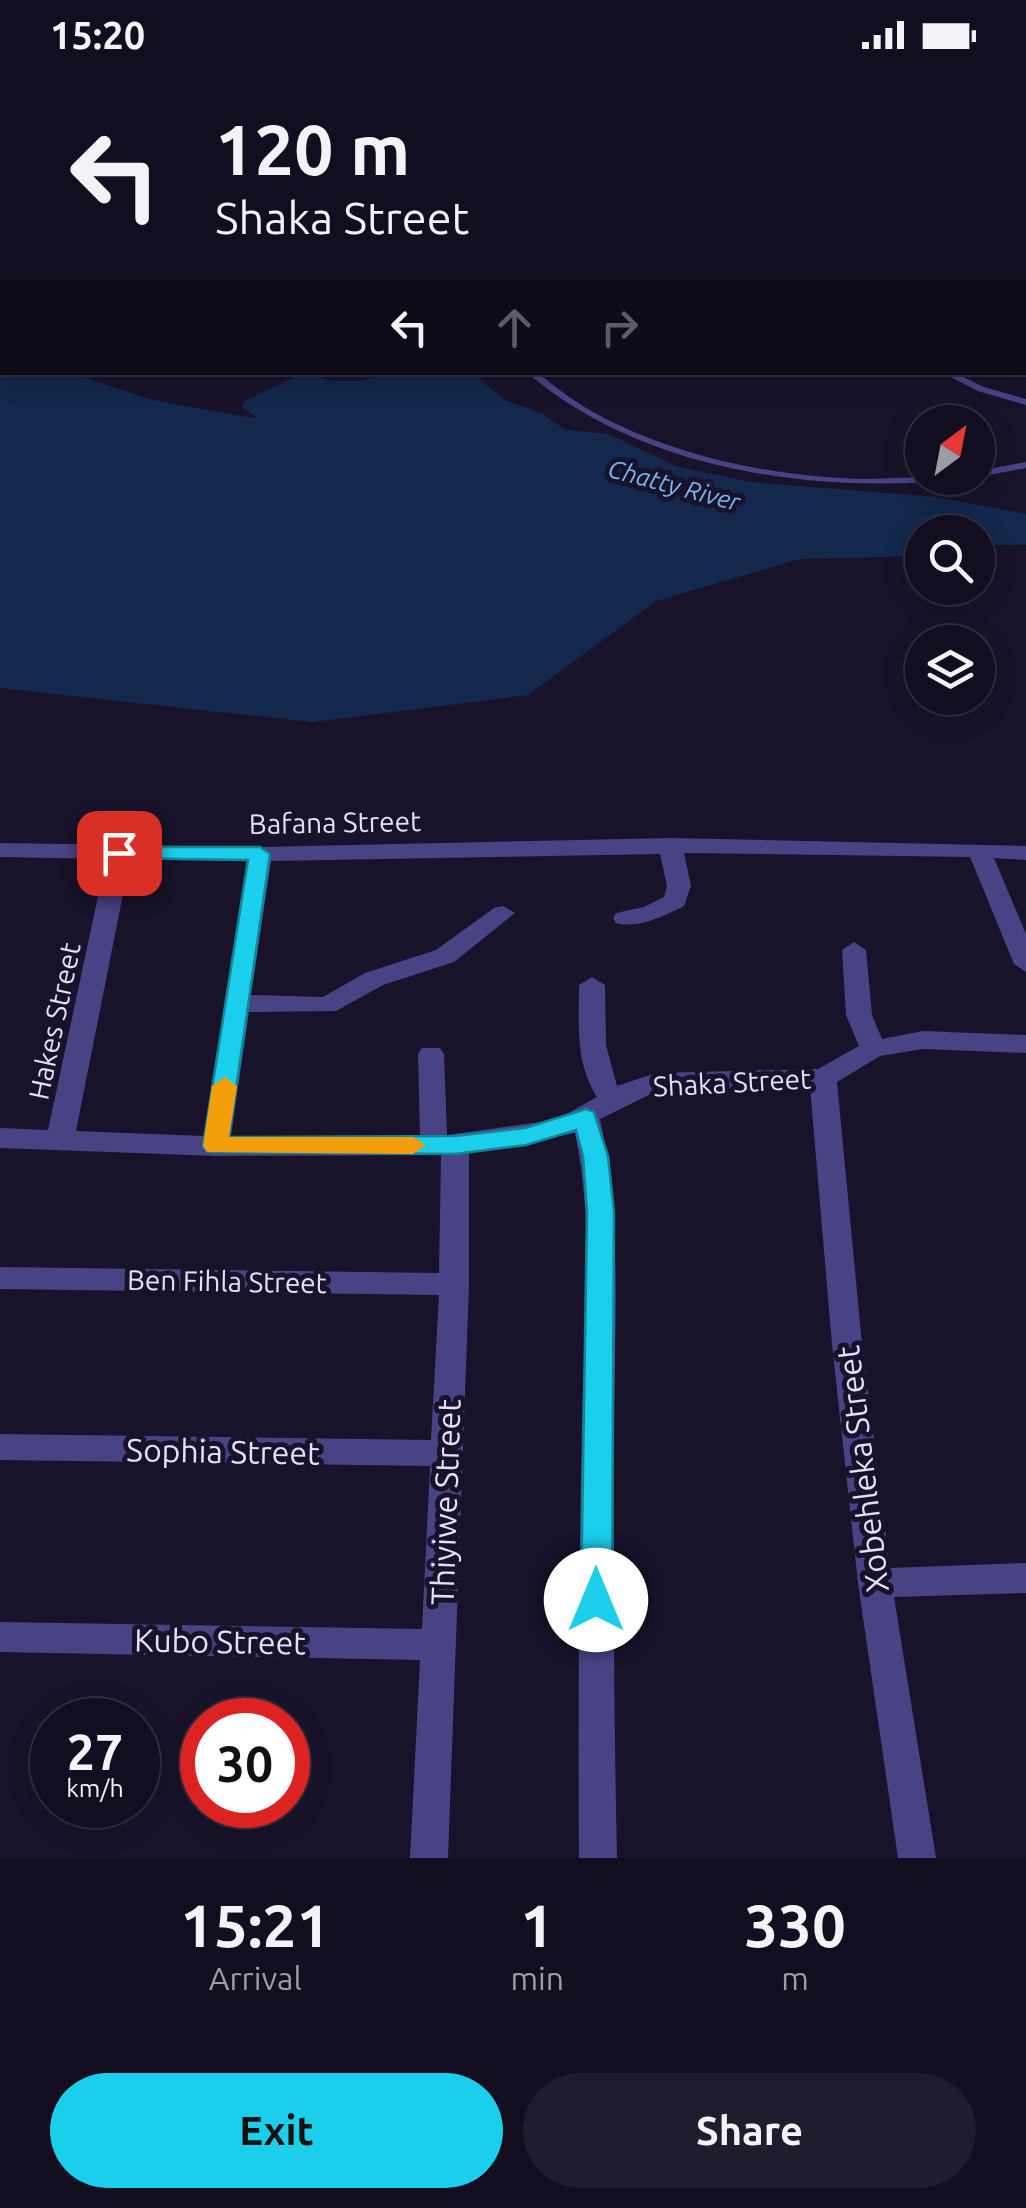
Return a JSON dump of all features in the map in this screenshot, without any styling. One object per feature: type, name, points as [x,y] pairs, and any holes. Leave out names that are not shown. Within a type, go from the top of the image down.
[{"type":"street","name":"Bafana Street","points":[[0,850],[260,854],[670,845],[1026,853]]},
{"type":"street","points":[[625,918],[651,913],[675,900],[679,886],[670,845]]},
{"type":"street","points":[[979,850],[1026,964]]},
{"type":"street","name":"Hakes Street","points":[[60,1141],[119,853]]},
{"type":"street","points":[[216,1146],[260,854]]},
{"type":"street","points":[[237,1003],[327,1005],[374,979],[445,956],[503,913]]},
{"type":"street","points":[[854,950],[859,1015],[874,1049]]},
{"type":"street","points":[[592,985],[600,1085],[596,1156],[600,1212],[596,1530],[598,1858]]},
{"type":"street","name":"Shaka Street","points":[[0,1138],[216,1146],[445,1145],[526,1136],[599,1109],[644,1086],[689,1078],[823,1078],[874,1049],[923,1040],[1026,1044]]},
{"type":"street","points":[[431,1054],[445,1145]]},
{"type":"street","name":"Xobehleka Street","points":[[823,1078],[875,1583],[917,1858]]},
{"type":"street","name":"Thiyiwe Street","points":[[429,1858],[454,1284],[445,1145]]},
{"type":"street","name":"Ben Fihla Street","points":[[0,1278],[454,1284]]},
{"type":"street","name":"Sophia Street","points":[[0,1447],[446,1453]]},
{"type":"street","points":[[875,1583],[1026,1578]]},
{"type":"street","name":"Kubo Street","points":[[0,1636],[439,1645]]},
{"type":"lane","points":[[534,375],[596,418],[702,458],[743,467],[840,478],[905,478]]},
{"type":"lane","points":[[951,375],[980,389],[1026,402]]},
{"type":"lane","points":[[995,471],[1026,465]]},
{"type":"water","points":[[0,375],[77,375],[152,400],[251,418],[256,417],[242,407],[244,401],[300,375],[358,381],[383,375],[481,375],[480,380],[507,401],[541,413],[566,430],[608,434],[676,466],[750,482],[936,497],[1026,514],[1026,528],[995,538],[995,515],[905,515],[905,556],[800,559],[656,601],[528,695],[312,722],[0,688]]},
{"type":"waterway","name":"Chatty River","points":[[995,533],[1026,533]]},
{"type":"slow traffic","points":[[225,1086],[216,1146],[413,1145]]},
{"type":"route","points":[[119,853],[260,854],[216,1146],[455,1145],[526,1136],[586,1118],[596,1156],[600,1212],[596,1600]]}]
